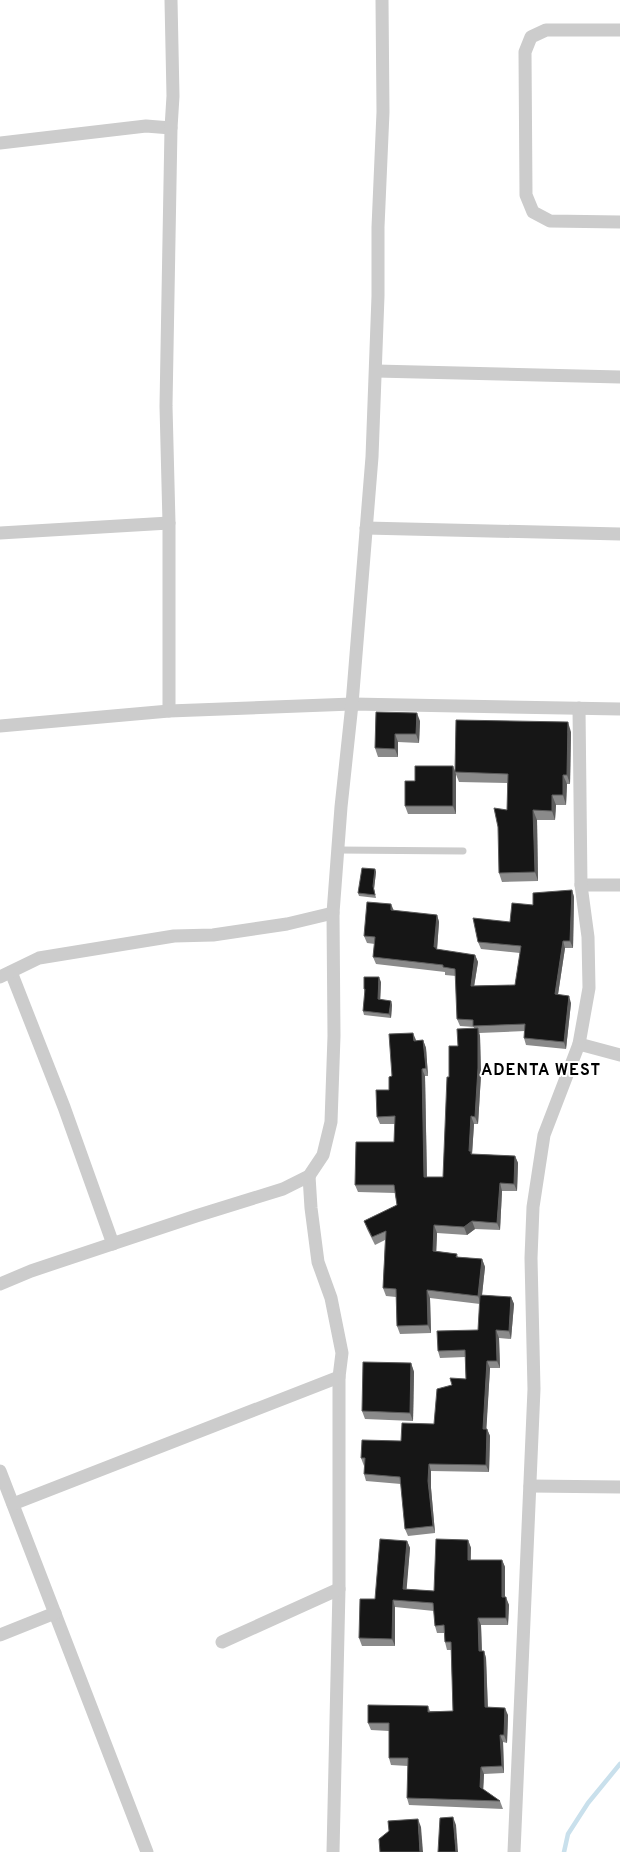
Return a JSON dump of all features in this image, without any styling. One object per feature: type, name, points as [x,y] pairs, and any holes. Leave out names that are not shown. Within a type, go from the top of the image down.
[{"type":"street","points":[[169,710],[169,523],[166,406],[171,128],[173,96],[172,0]]},
{"type":"street","points":[[0,1284],[31,1271],[196,1216],[283,1189],[309,1176],[323,1155],[330,1122],[334,1036],[333,913],[372,457],[376,371],[378,227],[383,112],[382,0]]},
{"type":"street","points":[[620,30],[546,30],[531,37],[525,52],[526,195],[533,212],[550,221],[620,222]]},
{"type":"street","points":[[0,143],[146,126],[171,128]]},
{"type":"street","points":[[376,371],[620,377]]},
{"type":"street","points":[[0,533],[169,523]]},
{"type":"street","points":[[366,528],[620,534]]},
{"type":"street","points":[[0,726],[169,710],[352,704],[620,709]]},
{"type":"street","points":[[514,1852],[534,1390],[531,1258],[533,1207],[544,1135],[579,1044],[588,988],[588,937],[580,885],[579,708]]},
{"type":"street","points":[[580,885],[620,885]]},
{"type":"street","points":[[113,1244],[64,1107],[6,974],[39,958],[174,936],[213,935],[287,924],[333,913]]},
{"type":"street","points":[[579,1044],[620,1055]]},
{"type":"street","points":[[309,1176],[311,1208],[318,1262],[331,1298],[342,1353],[339,1377],[339,1589],[333,1852]]},
{"type":"street","points":[[13,1504],[339,1377]]},
{"type":"street","points":[[0,1471],[147,1852]]},
{"type":"street","points":[[530,1486],[620,1487]]},
{"type":"street","points":[[222,1642],[339,1589]]},
{"type":"street","points":[[0,1635],[55,1613]]},
{"type":"lane","points":[[338,850],[463,851]]},
{"type":"building","points":[[376,712],[417,713],[416,734],[395,734],[395,749],[375,748]]},
{"type":"building","points":[[456,720],[568,722],[567,775],[563,775],[563,795],[552,795],[552,811],[533,810],[535,872],[499,873],[498,827],[494,808],[507,810],[508,774],[455,772]]},
{"type":"building","points":[[415,766],[453,766],[453,806],[405,806],[405,781],[415,781]]},
{"type":"building","points":[[362,868],[375,869],[373,886],[375,895],[358,893]]},
{"type":"building","points":[[572,890],[570,941],[563,941],[555,994],[569,996],[564,1042],[524,1038],[525,1024],[473,1026],[473,1020],[457,1019],[455,969],[443,967],[443,965],[373,957],[375,937],[364,936],[367,902],[391,904],[391,910],[437,915],[434,947],[436,947],[436,949],[475,955],[471,986],[515,985],[521,946],[478,942],[473,918],[510,922],[512,903],[533,905],[533,893]]},
{"type":"building","points":[[364,977],[379,977],[378,999],[391,1001],[389,1014],[363,1011],[365,989]]},
{"type":"building","points":[[478,1028],[478,1068],[475,1117],[471,1116],[469,1151],[471,1151],[471,1154],[515,1156],[514,1184],[500,1183],[497,1223],[472,1221],[464,1227],[434,1225],[433,1251],[457,1254],[456,1257],[482,1259],[478,1296],[427,1290],[428,1325],[397,1326],[396,1289],[383,1288],[386,1231],[372,1237],[364,1221],[397,1205],[394,1185],[355,1185],[356,1142],[394,1142],[395,1116],[377,1117],[376,1090],[389,1090],[389,1077],[392,1076],[389,1034],[413,1033],[414,1041],[423,1040],[426,1068],[422,1069],[424,1177],[443,1177],[447,1077],[449,1077],[449,1046],[458,1046],[457,1029]]},
{"type":"building","points":[[480,1295],[511,1297],[509,1331],[496,1330],[497,1361],[487,1361],[483,1429],[487,1429],[486,1465],[429,1464],[428,1481],[433,1526],[405,1529],[400,1477],[364,1474],[365,1458],[361,1458],[362,1440],[401,1441],[402,1423],[434,1424],[437,1389],[452,1385],[450,1378],[466,1379],[465,1350],[438,1351],[437,1331],[478,1330]]},
{"type":"building","points":[[363,1362],[411,1363],[410,1413],[362,1411]]},
{"type":"building","points":[[380,1539],[407,1541],[403,1589],[434,1591],[436,1539],[468,1540],[468,1560],[502,1560],[502,1597],[506,1597],[506,1618],[478,1618],[479,1651],[484,1651],[485,1707],[505,1708],[504,1735],[500,1735],[502,1766],[481,1767],[480,1787],[500,1801],[407,1798],[408,1758],[389,1758],[389,1723],[368,1723],[368,1705],[428,1706],[428,1712],[453,1711],[451,1642],[445,1642],[444,1625],[435,1626],[433,1603],[393,1600],[392,1639],[359,1638],[360,1599],[375,1599]]},
{"type":"building","points":[[453,1817],[456,1852],[438,1852],[440,1818]]},
{"type":"building","points":[[418,1819],[420,1852],[380,1852],[379,1839],[389,1831],[388,1821]]},
{"type":"waterway","points":[[564,1852],[568,1834],[588,1803],[620,1764]]},
{"type":"district","name":"ADENTA WEST","points":[[541,1069]]}]
